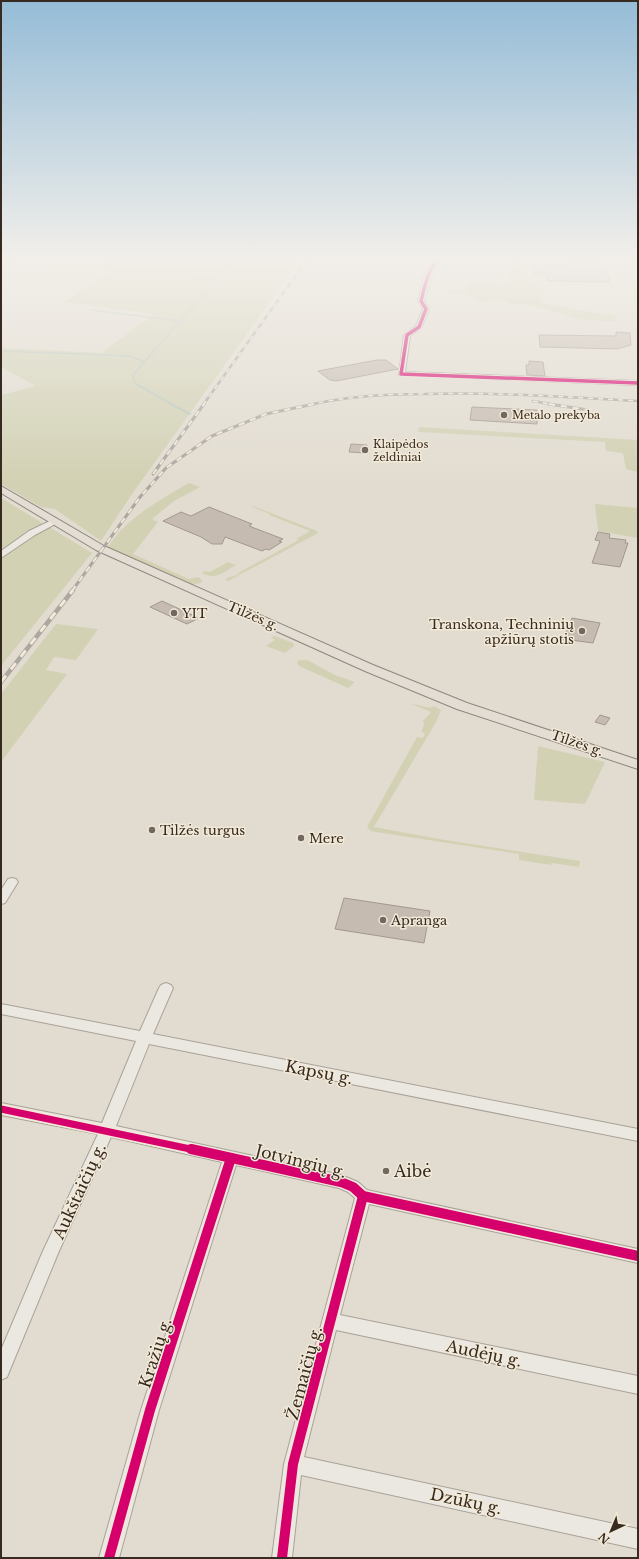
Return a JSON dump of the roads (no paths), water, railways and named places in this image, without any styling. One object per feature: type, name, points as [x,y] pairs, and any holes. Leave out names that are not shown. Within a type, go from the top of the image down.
[{"type":"main road","name":"Tilžės g.","points":[[1,489],[100,548],[431,694],[462,706],[638,765]]},
{"type":"main road","name":"Tilžės g.","points":[[516,723],[558,731],[638,755]]},
{"type":"street","points":[[410,333],[407,335],[401,374],[638,382]]},
{"type":"street","points":[[1,555],[32,533],[55,522]]},
{"type":"street","points":[[1,900],[12,882]]},
{"type":"street","name":"Aukštaičių g.","points":[[1,1371],[166,988]]},
{"type":"street","name":"Kapsų g.","points":[[1,1009],[638,1135]]},
{"type":"street","name":"Jotvingių g.","points":[[1,1109],[106,1130],[341,1182],[353,1187],[363,1196],[638,1256]]},
{"type":"street","name":"Kražių g.","points":[[109,1558],[150,1410],[231,1158]]},
{"type":"street","name":"Žemaičių g.","points":[[282,1558],[294,1464],[363,1196]]},
{"type":"street","name":"Audėjų g.","points":[[331,1321],[638,1385]]},
{"type":"street","name":"Dzūkų g.","points":[[294,1464],[638,1539]]},
{"type":"waterway","points":[[144,362],[170,333]]},
{"type":"waterway","points":[[1,351],[130,356],[144,362]]},
{"type":"waterway","points":[[144,362],[133,375],[134,382],[173,405]]},
{"type":"waterway","points":[[171,404],[190,414]]},
{"type":"railway","points":[[203,405],[255,333]]},
{"type":"railway","points":[[309,405],[338,399],[396,394],[532,395],[638,401]]},
{"type":"railway","points":[[533,401],[552,404]]},
{"type":"railway","points":[[153,474],[204,404]]},
{"type":"railway","points":[[72,591],[140,497],[166,468],[212,436],[266,414],[314,404]]},
{"type":"railway","points":[[552,404],[588,410]]},
{"type":"railway","points":[[1,682],[73,590]]},
{"type":"place","name":"Metalo prekyba","points":[[504,415]]},
{"type":"place","name":"Klaipėdos želdiniai","points":[[365,450]]},
{"type":"place","name":"YIT","points":[[174,613]]},
{"type":"place","name":"Transkona, Techninių apžiūrų stotis","points":[[582,631]]},
{"type":"place","name":"Tilžės turgus","points":[[152,830]]},
{"type":"place","name":"Mere","points":[[301,838]]},
{"type":"place","name":"Apranga","points":[[383,920]]},
{"type":"place","name":"Aibė","points":[[386,1171]]}]
